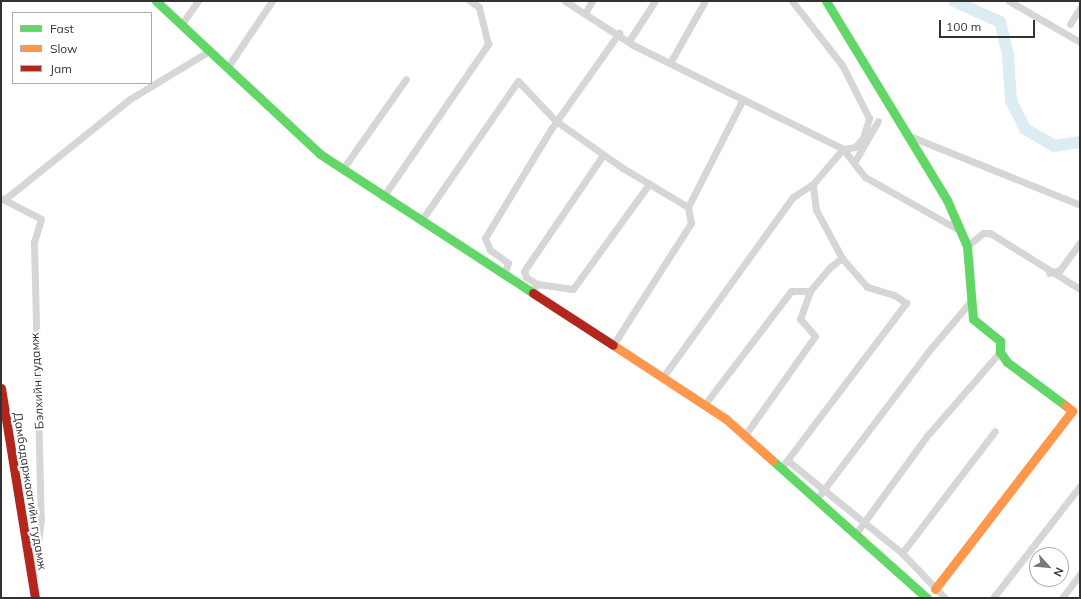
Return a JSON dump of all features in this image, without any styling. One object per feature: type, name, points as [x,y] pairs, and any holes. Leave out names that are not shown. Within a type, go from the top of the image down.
[{"type":"main road","points":[[156,1],[320,154],[383,197],[705,404],[785,463],[816,500],[857,532],[927,598]]},
{"type":"main road","points":[[826,1],[905,134],[947,200],[967,246],[973,319],[1000,341],[1000,352],[1008,362],[1072,411],[935,589]]},
{"type":"main road","name":"Дамбадаржаагийн гудамж","points":[[1,388],[35,598]]},
{"type":"street","points":[[181,25],[198,1]]},
{"type":"street","points":[[227,68],[272,1]]},
{"type":"street","points":[[383,197],[488,44],[479,7],[470,1]]},
{"type":"street","points":[[565,1],[619,33],[629,41],[850,155],[865,177],[961,231]]},
{"type":"street","points":[[586,13],[592,1]]},
{"type":"street","points":[[629,41],[655,1]]},
{"type":"street","points":[[670,63],[705,1]]},
{"type":"street","points":[[792,1],[842,65],[869,118],[863,138],[850,155]]},
{"type":"street","points":[[1011,2],[1080,42]]},
{"type":"street","points":[[1070,24],[1080,8]]},
{"type":"street","points":[[504,275],[508,263],[490,250],[485,238],[556,121],[619,33]]},
{"type":"street","name":"Бэлхийн гудамж","points":[[33,585],[41,519],[34,322],[34,242],[41,219],[3,198],[130,99],[209,51]]},
{"type":"street","points":[[342,170],[406,79]]},
{"type":"street","points":[[421,221],[518,81],[556,121],[603,155],[688,207]]},
{"type":"street","points":[[613,345],[691,223],[688,207],[743,99]]},
{"type":"street","points":[[663,377],[793,197],[813,184],[850,155],[878,121]]},
{"type":"street","points":[[905,134],[1080,205]]},
{"type":"street","points":[[603,155],[524,271],[526,277],[536,284],[574,289],[649,184]]},
{"type":"street","points":[[813,184],[816,210],[842,258],[868,287],[894,295],[906,303],[785,463],[824,489],[902,553],[945,598]]},
{"type":"street","points":[[967,246],[985,232],[1049,273],[1080,289]]},
{"type":"street","points":[[1049,273],[1060,270],[1080,242]]},
{"type":"street","points":[[745,434],[815,336],[800,319],[810,291],[830,267],[842,258]]},
{"type":"street","points":[[531,293],[536,284]]},
{"type":"street","points":[[705,404],[791,291],[810,291]]},
{"type":"street","points":[[816,500],[971,301]]},
{"type":"street","points":[[857,532],[926,437],[1000,352]]},
{"type":"street","points":[[902,553],[995,431]]},
{"type":"street","points":[[993,598],[1080,486]]},
{"type":"street","points":[[1062,598],[1080,574]]},
{"type":"waterway","points":[[954,1],[1000,22],[1008,54],[1011,101],[1025,129],[1054,146],[1080,142]]},
{"type":"traffic: fast","points":[[156,1],[320,154],[533,293]]},
{"type":"traffic: fast","points":[[826,1],[947,200],[967,246],[973,319],[1000,341],[1000,352],[1007,362],[1066,406]]},
{"type":"traffic: fast","points":[[772,460],[927,598]]},
{"type":"traffic: slow","points":[[613,345],[726,419],[772,460]]},
{"type":"traffic: slow","points":[[935,589],[1072,411],[1066,406]]},
{"type":"traffic: jam","points":[[533,293],[613,345]]},
{"type":"traffic: jam","points":[[1,388],[35,598]]}]
